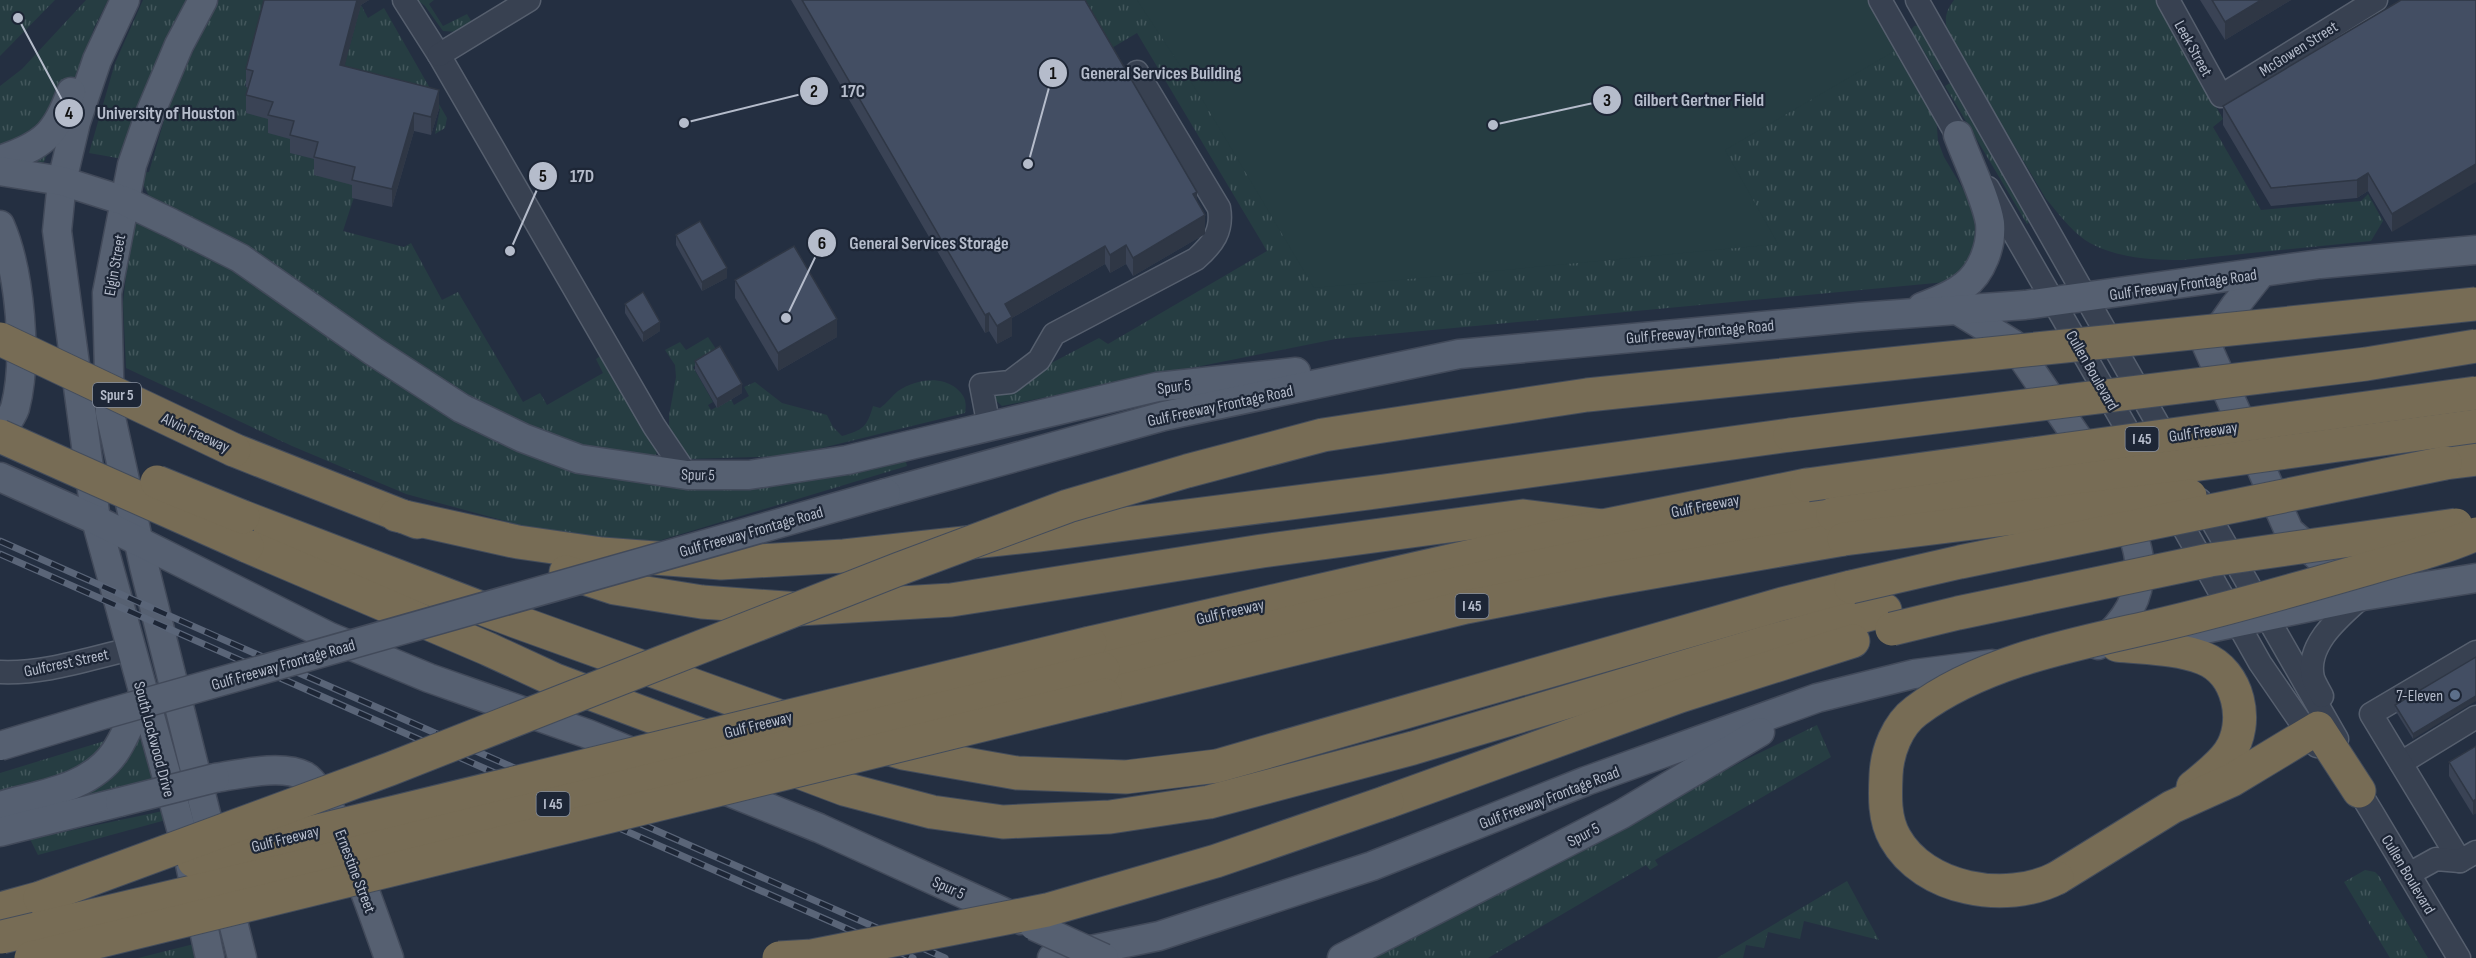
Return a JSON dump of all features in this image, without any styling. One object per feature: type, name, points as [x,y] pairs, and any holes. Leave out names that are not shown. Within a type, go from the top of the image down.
[{"type":"highway","points":[[40,898],[390,769],[899,569],[1068,506],[1323,435],[1587,395],[2476,304]]},
{"type":"highway","name":"Alvin Freeway","points":[[0,339],[234,450],[396,515]]},
{"type":"highway","points":[[396,515],[518,542],[602,554],[721,562],[844,556],[1038,535],[1338,497],[1790,435],[2366,364],[2476,346]]},
{"type":"highway","name":"Gulf Freeway","points":[[31,958],[1099,669],[1603,526],[1807,485],[2476,393]]},
{"type":"highway","points":[[0,418],[555,680],[844,789],[932,812],[1003,822],[1110,817],[1209,802],[1413,748],[1764,643],[1889,620],[1958,613],[2210,560],[2476,522]]},
{"type":"highway","name":"Gulf Freeway","points":[[1,927],[40,898],[1099,669],[1466,607],[1606,580],[1839,527],[2476,426]]},
{"type":"highway","points":[[0,434],[245,532],[770,715],[903,753],[1017,773],[1126,777],[1217,766],[1782,604],[1851,587],[1960,562],[2461,461]]},
{"type":"highway","name":"Gulf Freeway","points":[[1839,527],[2461,461]]},
{"type":"highway","points":[[396,515],[615,588],[702,602],[799,609],[951,600],[1262,551],[1523,516],[1603,526]]},
{"type":"highway","points":[[2358,782],[2318,728],[2232,780],[2172,807],[2046,884],[2004,893],[1962,887],[1918,867],[1894,837],[1885,805],[1887,764],[1897,734],[1913,713],[1945,690],[1979,674],[2080,644],[2233,608],[2440,547],[2476,534]]},
{"type":"highway","points":[[779,958],[812,956],[1047,910],[1216,861],[1387,802],[1889,620]]},
{"type":"highway","points":[[2105,648],[2186,653],[2206,659],[2229,681],[2236,693],[2240,706],[2240,723],[2230,752],[2172,807]]},
{"type":"highway","name":"Gulf Freeway","points":[[1,927],[286,870],[1099,669]]},
{"type":"main road","points":[[0,160],[30,150],[53,131],[65,110],[101,8],[110,0]]},
{"type":"main road","points":[[96,520],[57,231],[62,181],[76,122],[97,60],[125,0]]},
{"type":"main road","points":[[148,116],[159,52],[187,0]]},
{"type":"main road","name":"Elgin Street","points":[[138,543],[110,413],[107,292],[132,165],[148,116],[179,45],[203,0]]},
{"type":"main road","points":[[1905,314],[1950,295],[1966,285],[1979,268],[1987,250],[1990,223],[1958,135]]},
{"type":"main road","name":"Spur 5","points":[[0,171],[62,181],[125,201],[240,258],[373,351],[461,408],[523,438],[579,459],[687,475],[749,475],[847,460],[1157,387],[1459,354]]},
{"type":"main road","points":[[0,225],[16,276],[22,373],[14,411],[0,434]]},
{"type":"main road","name":"Gulf Freeway Frontage Road","points":[[0,746],[1164,416],[1459,354],[2054,302],[2320,264],[2476,250]]},
{"type":"main road","points":[[2261,273],[2207,346],[2289,531],[2363,596]]},
{"type":"main road","points":[[1959,311],[2013,344],[2121,502],[2139,560],[2136,599],[2105,648]]},
{"type":"main road","name":"Spur 5","points":[[0,477],[96,520],[330,637],[429,678],[588,734],[808,824],[1104,958]]},
{"type":"main road","name":"South Lockwood Drive","points":[[96,520],[187,850],[210,958]]},
{"type":"main road","name":"South Lockwood Drive","points":[[138,543],[242,958]]},
{"type":"main road","name":"Gulf Freeway Frontage Road","points":[[1052,958],[1160,936],[1372,866],[1586,781],[1817,698],[1914,674],[2105,648],[2363,596],[2476,578]]},
{"type":"main road","points":[[0,806],[66,787],[87,779],[102,768],[115,751],[143,693]]},
{"type":"main road","name":"Spur 5","points":[[1342,958],[1622,814],[1817,698]]},
{"type":"main road","name":"Ernestine Street","points":[[0,832],[215,778],[278,771],[305,776],[321,790],[333,813],[389,958]]},
{"type":"street","points":[[404,0],[439,55],[654,426],[687,475]]},
{"type":"street","points":[[439,55],[529,0]]},
{"type":"street","points":[[1884,8],[1916,0]]},
{"type":"street","name":"Cullen Boulevard","points":[[1916,0],[2087,298],[2252,620],[2260,663],[2308,734]]},
{"type":"street","name":"Leek Street","points":[[2168,0],[2221,96]]},
{"type":"street","name":"McGowen Street","points":[[2221,96],[2340,10],[2376,0]]},
{"type":"street","name":"Cullen Boulevard","points":[[1884,8],[2054,302],[2252,620],[2358,782],[2459,958]]},
{"type":"street","points":[[989,427],[981,386],[1010,382],[1039,360],[1054,334],[1196,259],[1210,247],[1218,233],[1221,221],[1219,208],[1137,72]]},
{"type":"street","points":[[2358,782],[2313,678],[2313,660],[2320,641],[2337,620],[2363,596]]},
{"type":"street","name":"Gulfcrest Street","points":[[0,672],[25,673],[46,670],[131,649]]},
{"type":"street","points":[[2468,857],[2401,763],[2371,714],[2414,693],[2471,658]]},
{"type":"street","points":[[2401,763],[2439,731],[2469,716]]},
{"type":"street","points":[[2409,874],[2436,859],[2468,857]]},
{"type":"green space","points":[[0,0],[55,0],[0,56]]},
{"type":"green space","points":[[86,0],[108,0],[94,28],[70,103],[43,164],[0,157],[0,86],[22,69]]},
{"type":"green space","points":[[143,0],[186,0],[150,78],[123,159],[89,153],[115,63]]},
{"type":"green space","points":[[219,0],[267,0],[245,86],[251,89],[271,120],[360,186],[343,231],[404,247],[411,243],[442,300],[458,292],[523,402],[540,393],[547,405],[603,373],[596,359],[613,348],[657,452],[654,459],[591,449],[510,422],[150,198],[144,186],[142,173],[149,172],[171,96]]},
{"type":"green space","points":[[417,0],[434,0],[429,4],[443,26],[467,14],[473,24],[458,32],[443,31],[425,6]]},
{"type":"green space","points":[[1075,0],[1869,0],[1936,114],[1938,141],[1944,157],[1979,216],[1986,237],[1957,281],[1336,339],[1002,406],[990,395],[1099,338],[1108,344],[1267,251],[1137,33],[1105,52]]},
{"type":"green space","points":[[1137,0],[1869,0],[1898,49],[1725,150],[1778,244],[1314,288],[1202,99]]},
{"type":"green space","points":[[1954,0],[2157,0],[2223,119],[2213,127],[2261,210],[2361,201],[2368,194],[2383,221],[2371,241],[2182,260],[2132,257],[2096,246],[2074,231],[2046,199],[1948,34],[1946,16]]},
{"type":"green space","points":[[361,5],[368,18],[384,8],[447,118],[445,128],[435,134],[440,109],[338,84]]},
{"type":"green space","points":[[1920,25],[1943,68],[1936,71],[1911,30],[1914,26]]},
{"type":"green space","points":[[1952,82],[2033,219],[2027,224],[1945,86]]},
{"type":"green space","points":[[132,221],[141,221],[239,271],[475,432],[520,451],[562,465],[905,458],[907,466],[645,545],[596,539],[520,525],[406,494],[292,446],[126,368],[123,303]]},
{"type":"green space","points":[[708,337],[718,352],[693,367],[713,402],[708,405],[711,410],[731,399],[734,405],[749,396],[744,387],[755,382],[782,403],[827,415],[833,427],[842,436],[863,427],[869,419],[873,406],[880,408],[898,391],[912,384],[935,380],[949,384],[959,391],[965,399],[965,413],[789,456],[688,459],[669,431],[669,416],[676,377],[675,365],[665,350],[680,342],[686,350]]},
{"type":"green space","points":[[1817,725],[1831,757],[1655,860],[1658,865],[1650,870],[1646,865],[1488,958],[1371,958],[1745,760]]},
{"type":"green space","points":[[138,731],[152,780],[79,798],[103,782]]},
{"type":"green space","points":[[111,739],[85,768],[0,798],[0,773]]},
{"type":"green space","points":[[163,811],[166,820],[38,855],[30,839]]},
{"type":"green space","points":[[2365,870],[2375,872],[2379,876],[2428,958],[2390,958],[2344,882]]},
{"type":"green space","points":[[1847,881],[1879,940],[1804,921],[1800,939],[1768,932],[1764,948],[1746,945],[1743,958],[1717,958]]},
{"type":"green space","points":[[194,944],[196,958],[138,958]]},
{"type":"building","points":[[264,0],[357,0],[340,65],[439,90],[431,117],[414,113],[392,189],[352,180],[355,167],[314,157],[318,142],[290,135],[294,121],[268,115],[273,102],[246,95],[253,71],[246,69]]},
{"type":"building","points":[[802,0],[1085,0],[1197,192],[1193,194],[1205,215],[1133,258],[1126,245],[1110,255],[1105,246],[1005,304],[1012,317],[997,326],[989,313],[985,315]]},
{"type":"building","points":[[2212,0],[2261,0],[2225,22]]},
{"type":"building","points":[[2401,0],[2476,0],[2476,164],[2392,214],[2368,173],[2357,180],[2271,188],[2223,106]]},
{"type":"building","points":[[700,221],[727,268],[702,282],[676,235]]},
{"type":"building","points":[[794,246],[837,319],[778,353],[735,280]]},
{"type":"building","points":[[643,292],[660,322],[643,333],[625,304]]},
{"type":"building","points":[[720,346],[742,384],[717,399],[695,361]]},
{"type":"building","points":[[2476,657],[2476,696],[2413,734],[2395,705]]},
{"type":"building","points":[[2476,746],[2476,799],[2473,801],[2449,762]]},
{"type":"railway","points":[[0,541],[945,958]]},
{"type":"railway","points":[[0,554],[913,958]]},
{"type":"place","name":"University of Houston","points":[[18,18]]},
{"type":"place","name":"17C","points":[[684,123]]},
{"type":"place","name":"Gilbert Gertner Field","points":[[1493,125]]},
{"type":"place","name":"General Services Building","points":[[1028,164]]},
{"type":"place","name":"17D","points":[[510,251]]},
{"type":"place","name":"General Services Storage","points":[[786,318]]},
{"type":"place","name":"7-Eleven","points":[[2455,695]]}]
